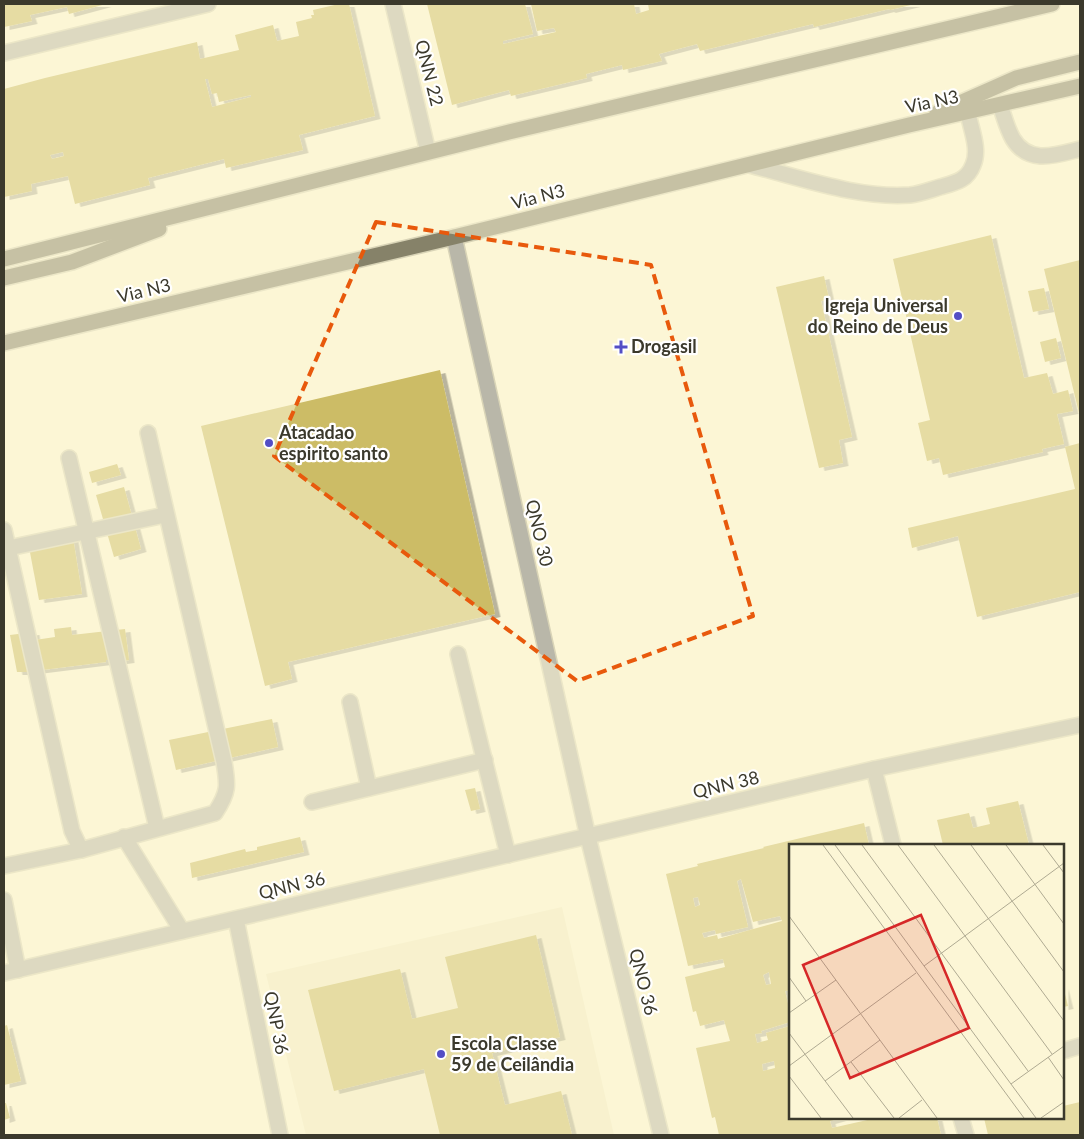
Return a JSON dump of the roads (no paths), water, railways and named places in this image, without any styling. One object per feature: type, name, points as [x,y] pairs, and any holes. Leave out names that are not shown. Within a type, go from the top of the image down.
[{"type":"main road","points":[[4,259],[428,152],[1052,4]]},
{"type":"main road","points":[[909,126],[1016,78],[1080,62]]},
{"type":"main road","name":"Via N3","points":[[4,343],[1080,86]]},
{"type":"main road","points":[[4,278],[72,262],[226,204]]},
{"type":"street","points":[[4,53],[208,4]]},
{"type":"street","name":"QNN 22","points":[[393,4],[428,152]]},
{"type":"street","points":[[1000,106],[1013,138],[1029,154],[1051,157],[1080,149]]},
{"type":"street","points":[[749,165],[844,189],[873,194],[911,195],[958,182],[968,175],[976,152],[968,113]]},
{"type":"street","name":"QNO 30","points":[[454,237],[588,837]]},
{"type":"street","points":[[4,866],[81,850],[215,813],[223,801],[228,783],[148,433]]},
{"type":"street","points":[[69,458],[158,828]]},
{"type":"street","points":[[6,548],[166,515]]},
{"type":"street","points":[[4,530],[6,548],[72,831],[81,850]]},
{"type":"street","points":[[458,654],[508,855]]},
{"type":"street","points":[[350,702],[369,788]]},
{"type":"street","name":"QNN 38","points":[[588,837],[874,769],[1080,725]]},
{"type":"street","points":[[312,802],[485,760]]},
{"type":"street","points":[[874,769],[893,844]]},
{"type":"street","name":"QNN 36","points":[[11,972],[588,837]]},
{"type":"street","name":"QNO 36","points":[[588,837],[660,1135]]},
{"type":"street","points":[[124,838],[182,932]]},
{"type":"street","points":[[4,900],[11,972]]},
{"type":"street","name":"QNP 36","points":[[236,919],[280,1135]]},
{"type":"street","points":[[1064,1051],[1080,1046]]},
{"type":"street","points":[[961,1119],[966,1135]]},
{"type":"place","name":"Igreja Universal do Reino de Deus","points":[[958,316]]},
{"type":"place","name":"Drogasil","points":[[621,347]]},
{"type":"place","name":"Atacadao espirito santo","points":[[269,443]]},
{"type":"place","name":"Escola Classe 59 de Ceilândia","points":[[441,1054]]}]
